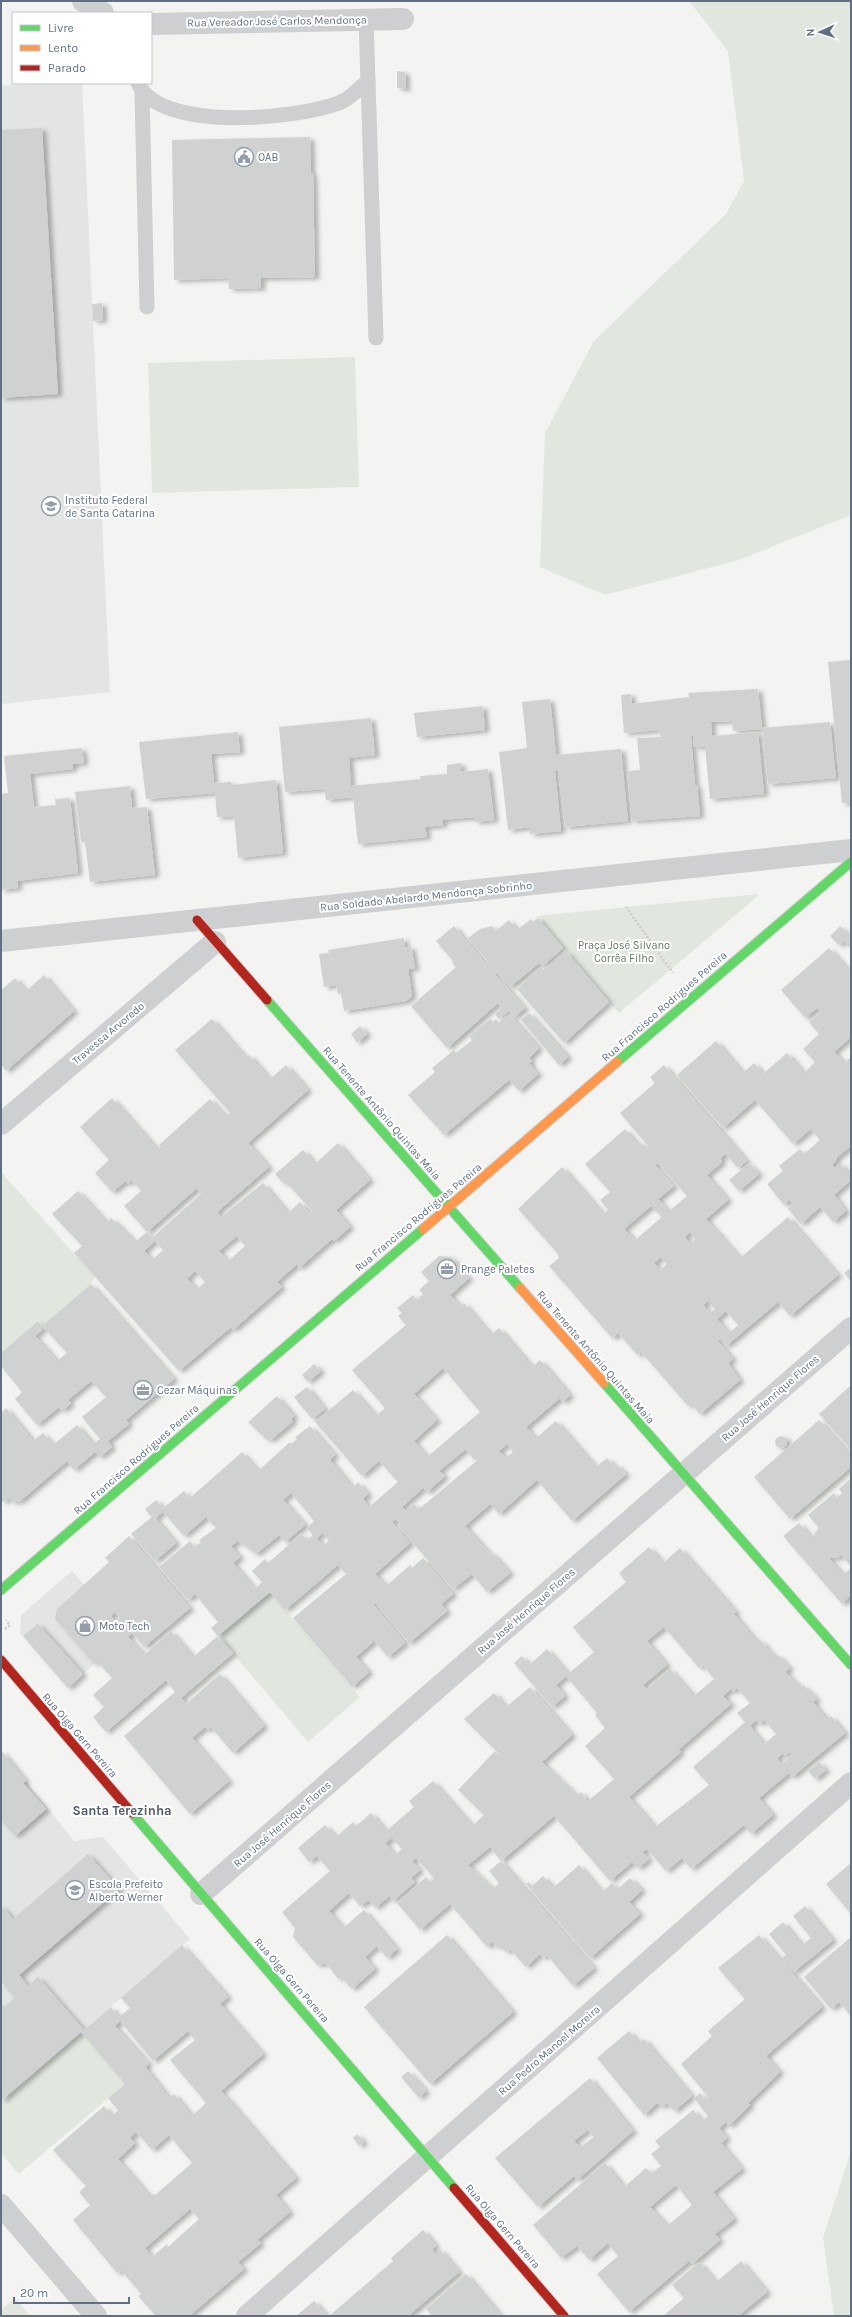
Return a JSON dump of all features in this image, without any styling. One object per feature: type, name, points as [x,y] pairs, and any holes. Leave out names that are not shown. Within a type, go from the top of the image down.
[{"type":"street","points":[[83,1],[101,12]]},
{"type":"street","name":"Rua Vereador José Carlos Mendonça","points":[[152,24],[403,19]]},
{"type":"street","name":"Rua Soldado Abelardo Mendonça Sobrinho","points":[[1,941],[851,850]]},
{"type":"street","name":"Rua Francisco Rodrigues Pereira","points":[[1,1590],[851,862]]},
{"type":"street","name":"Rua Tenente Antônio Quintas Maia","points":[[197,920],[851,1665]]},
{"type":"street","name":"Travessa Arvoredo","points":[[1,1124],[216,942]]},
{"type":"street","name":"Rua José Henrique Flores","points":[[201,1894],[851,1328]]},
{"type":"street","name":"Rua Olga Gern Pereira","points":[[1,1660],[564,2316]]},
{"type":"street","name":"Rua Pedro Manoel Moreira","points":[[247,2316],[428,2158],[851,1783]]},
{"type":"street","points":[[1,2205],[96,2316]]},
{"type":"lane","points":[[366,20],[376,338]]},
{"type":"lane","points":[[140,88],[173,111],[202,116],[252,117],[300,114],[340,103],[368,82]]},
{"type":"lane","points":[[140,88],[147,307]]},
{"type":"path","points":[[626,906],[674,975]]},
{"type":"shaded area","name":"Instituto Federal de Santa Catarina","points":[[82,84],[110,692],[1,704],[1,86]]},
{"type":"shaded area","points":[[72,1571],[127,1634],[68,1688],[20,1633],[21,1615]]},
{"type":"shaded area","name":"Escola Prefeito Alberto Werner","points":[[1,1750],[74,1841],[103,1837],[190,1939],[1,2101],[1,2010],[4,2007],[1,2003]]},
{"type":"green space","points":[[689,1],[851,1],[851,515],[739,560],[605,595],[540,567],[545,433],[594,341],[726,214],[744,181],[728,51]]},
{"type":"green space","points":[[355,357],[359,487],[152,493],[148,363]]},
{"type":"green space","name":"Praça José Silvano Corrêa Filho","points":[[758,894],[758,896],[619,1013],[536,916]]},
{"type":"green space","points":[[1,1172],[95,1277],[91,1284],[42,1326],[38,1321],[1,1353]]},
{"type":"green space","points":[[270,1592],[360,1697],[308,1742],[218,1636]]},
{"type":"green space","points":[[81,2032],[125,2084],[19,2174],[1,2153],[1,2101]]},
{"type":"green space","points":[[851,2151],[851,2316],[834,2316],[823,2238]]},
{"type":"green space","points":[[15,2298],[30,2316],[1,2316],[1,2310]]},
{"type":"building","points":[[397,71],[405,72],[406,89],[397,88]]},
{"type":"building","points":[[42,128],[58,394],[1,398],[1,130]]},
{"type":"building","points":[[310,137],[311,173],[313,173],[315,277],[261,278],[261,288],[229,289],[228,278],[174,280],[172,140]]},
{"type":"building","points":[[102,303],[103,320],[93,321],[92,304]]},
{"type":"building","points":[[851,660],[851,802],[842,803],[828,662]]},
{"type":"building","points":[[758,689],[762,728],[830,722],[836,778],[768,784],[762,729],[733,731],[732,721],[711,722],[712,736],[758,732],[764,794],[710,799],[705,747],[694,747],[693,736],[691,736],[695,785],[697,785],[700,816],[632,821],[627,771],[640,770],[637,738],[661,737],[659,730],[624,733],[621,695],[631,694],[632,704],[689,697],[688,693]]},
{"type":"building","points":[[550,699],[556,755],[621,749],[628,821],[565,827],[558,771],[555,771],[561,831],[530,834],[530,827],[508,830],[499,752],[527,748],[522,702]]},
{"type":"building","points":[[483,706],[485,730],[417,737],[414,713]]},
{"type":"building","points":[[371,718],[375,755],[349,758],[351,786],[421,779],[420,776],[447,774],[447,765],[461,763],[461,772],[488,769],[494,820],[475,822],[475,817],[443,820],[443,825],[425,827],[427,837],[358,844],[353,797],[326,800],[324,789],[285,792],[279,727]]},
{"type":"building","points":[[238,732],[240,752],[211,754],[214,783],[231,782],[231,785],[276,780],[283,853],[238,858],[234,816],[217,817],[215,793],[146,799],[139,742]]},
{"type":"building","points":[[82,748],[84,763],[73,764],[73,769],[30,774],[34,807],[56,805],[55,799],[70,798],[78,873],[17,881],[18,888],[1,890],[1,794],[8,793],[4,756]]},
{"type":"building","points":[[130,786],[132,808],[147,807],[155,875],[90,882],[85,842],[81,842],[75,792]]},
{"type":"building","points":[[538,918],[563,948],[543,966],[539,963],[510,987],[497,973],[495,974],[525,1008],[514,1017],[509,1011],[499,1019],[495,1014],[502,1008],[498,1003],[447,1048],[411,1006],[456,967],[452,963],[453,961],[436,941],[454,926],[486,964],[488,962],[468,938],[480,929],[492,926],[496,931],[509,920],[517,930],[531,919],[533,922]]},
{"type":"building","points":[[840,926],[848,934],[851,932],[851,949],[844,941],[839,945],[830,936]]},
{"type":"building","points":[[404,938],[405,948],[411,946],[415,968],[408,969],[412,996],[406,1001],[344,1011],[341,993],[338,994],[336,985],[324,987],[319,954],[329,953],[328,950]]},
{"type":"building","points":[[829,948],[851,973],[851,1037],[834,1052],[844,1063],[851,1057],[851,1146],[836,1158],[837,1160],[832,1165],[835,1168],[840,1163],[851,1176],[851,1180],[834,1195],[846,1211],[833,1222],[820,1207],[801,1224],[788,1209],[793,1204],[789,1200],[784,1205],[767,1184],[783,1171],[779,1166],[800,1149],[804,1154],[820,1140],[764,1073],[787,1053],[804,1073],[815,1062],[803,1049],[819,1034],[809,1022],[821,1012],[817,1008],[805,1018],[781,990]]},
{"type":"building","points":[[566,951],[609,1002],[564,1043],[517,989],[541,967],[543,970]]},
{"type":"building","points":[[44,975],[74,1011],[6,1071],[1,1064],[1,990],[15,978],[26,991]]},
{"type":"building","points":[[529,1013],[568,1057],[559,1065],[521,1020]]},
{"type":"building","points":[[509,1014],[539,1048],[529,1058],[532,1061],[529,1063],[538,1074],[519,1091],[509,1080],[444,1135],[408,1095],[435,1072],[432,1068],[454,1050],[456,1053],[472,1040],[469,1036],[490,1019],[493,1022],[496,1019],[499,1023]]},
{"type":"building","points":[[212,1019],[246,1058],[249,1055],[270,1079],[286,1065],[308,1090],[248,1143],[269,1167],[217,1212],[221,1217],[263,1183],[288,1213],[300,1202],[310,1214],[312,1211],[286,1182],[284,1184],[275,1174],[303,1150],[315,1164],[338,1143],[370,1180],[336,1210],[350,1227],[334,1241],[332,1239],[299,1268],[297,1264],[277,1282],[282,1287],[233,1330],[231,1327],[179,1371],[74,1253],[82,1246],[52,1214],[78,1191],[107,1223],[111,1218],[135,1242],[147,1232],[124,1206],[141,1191],[132,1180],[128,1184],[126,1181],[112,1192],[95,1173],[109,1160],[80,1127],[112,1098],[158,1150],[161,1147],[159,1145],[210,1099],[226,1117],[230,1113],[175,1050]],"holes":[[[197,1188],[201,1194],[152,1238],[147,1232]],[[237,1236],[245,1246],[228,1261],[219,1251]],[[155,1241],[163,1250],[152,1260],[144,1251]],[[195,1271],[205,1282],[197,1289],[187,1279]]]},
{"type":"building","points":[[360,1026],[367,1034],[357,1043],[351,1034]]},
{"type":"building","points":[[716,1041],[743,1073],[754,1063],[811,1129],[793,1144],[755,1100],[723,1128],[677,1075]]},
{"type":"building","points":[[664,1065],[747,1161],[738,1168],[725,1154],[720,1159],[722,1162],[707,1175],[728,1200],[706,1219],[740,1258],[788,1217],[838,1275],[790,1316],[778,1302],[726,1346],[720,1339],[718,1341],[733,1359],[728,1363],[740,1380],[700,1414],[691,1404],[688,1406],[641,1352],[637,1355],[618,1333],[612,1338],[549,1266],[559,1258],[558,1254],[518,1209],[562,1167],[603,1214],[608,1210],[600,1200],[610,1192],[585,1164],[625,1129],[637,1144],[640,1142],[646,1149],[649,1147],[620,1113],[655,1083],[650,1077]],"holes":[[[658,1163],[687,1196],[669,1211],[658,1199],[674,1186],[655,1165]],[[651,1206],[662,1217],[635,1240],[624,1229]],[[690,1232],[695,1239],[690,1244],[685,1237]],[[661,1257],[667,1264],[660,1270],[654,1263]],[[708,1301],[715,1309],[710,1313],[703,1305]],[[726,1311],[738,1325],[729,1333],[717,1319]]]},
{"type":"building","points":[[749,1163],[759,1174],[739,1191],[729,1180]]},
{"type":"building","points":[[439,1256],[451,1257],[469,1278],[450,1295],[461,1307],[464,1303],[491,1335],[499,1328],[532,1367],[540,1360],[570,1395],[563,1402],[560,1398],[526,1427],[536,1438],[556,1421],[596,1467],[607,1458],[614,1466],[617,1465],[626,1474],[572,1521],[537,1480],[499,1514],[490,1504],[465,1526],[490,1554],[492,1553],[510,1573],[487,1592],[472,1574],[453,1589],[399,1527],[401,1525],[396,1519],[392,1522],[410,1543],[375,1574],[386,1586],[410,1565],[412,1568],[423,1558],[453,1594],[441,1604],[447,1611],[409,1643],[375,1603],[373,1604],[405,1643],[388,1657],[374,1641],[356,1657],[369,1672],[352,1687],[293,1618],[346,1574],[338,1565],[285,1610],[270,1592],[218,1636],[211,1628],[218,1622],[195,1594],[188,1600],[159,1567],[190,1541],[194,1547],[201,1542],[199,1540],[216,1528],[206,1517],[184,1536],[163,1512],[155,1518],[176,1543],[155,1561],[131,1534],[152,1517],[145,1509],[156,1500],[163,1508],[184,1491],[190,1498],[242,1452],[258,1471],[290,1442],[291,1444],[297,1439],[295,1437],[310,1426],[335,1455],[330,1460],[353,1488],[358,1482],[368,1494],[363,1499],[369,1507],[398,1482],[379,1461],[362,1476],[315,1422],[353,1390],[376,1416],[385,1408],[352,1370],[406,1325],[398,1316],[402,1313],[397,1308],[413,1295],[417,1300],[423,1294],[419,1290],[429,1281],[421,1272]],"holes":[[[443,1368],[480,1412],[427,1457],[414,1441],[437,1420],[414,1394]],[[507,1444],[513,1452],[506,1458],[499,1451]],[[466,1449],[474,1460],[479,1459],[419,1509],[414,1504],[406,1511],[402,1507],[423,1488],[427,1492],[445,1476],[439,1471]],[[291,1493],[314,1521],[307,1528],[313,1535],[307,1540],[301,1534],[268,1563],[265,1559],[252,1571],[262,1582],[255,1589],[233,1563],[240,1557],[231,1546],[238,1541],[256,1554],[279,1535],[285,1542],[305,1525],[283,1500]],[[323,1533],[329,1541],[323,1546],[316,1538]]]},
{"type":"building","points":[[851,1267],[851,1281],[844,1273]]},
{"type":"building","points":[[91,1284],[174,1379],[126,1420],[129,1424],[108,1441],[112,1447],[100,1457],[95,1452],[74,1470],[67,1461],[19,1502],[16,1500],[14,1503],[9,1498],[3,1502],[1,1500],[1,1413],[6,1408],[33,1441],[43,1433],[53,1445],[77,1425],[93,1444],[100,1439],[82,1417],[106,1397],[91,1381],[68,1400],[71,1403],[62,1411],[59,1407],[37,1425],[15,1399],[22,1392],[1,1366],[1,1353],[38,1321],[42,1326]],"holes":[[[44,1328],[67,1353],[57,1361],[35,1336]]]},
{"type":"building","points":[[314,1364],[321,1371],[308,1382],[302,1375]]},
{"type":"building","points":[[850,1386],[851,1388],[851,1450],[819,1414]]},
{"type":"building","points":[[307,1387],[325,1409],[312,1419],[294,1397]]},
{"type":"building","points":[[277,1396],[294,1416],[291,1419],[293,1421],[271,1440],[269,1438],[267,1440],[248,1422]]},
{"type":"building","points":[[819,1420],[851,1456],[851,1467],[790,1519],[754,1477]]},
{"type":"building","points":[[783,1436],[786,1437],[786,1447],[779,1448],[776,1447],[775,1440],[776,1437]]},
{"type":"building","points":[[851,1478],[851,1566],[841,1555],[837,1558],[828,1557],[843,1575],[851,1568],[851,1595],[842,1604],[783,1536],[799,1523],[814,1540],[815,1532],[819,1528],[808,1515],[834,1493],[837,1498],[842,1493],[839,1489]]},
{"type":"building","points":[[129,1536],[190,1608],[144,1647],[132,1633],[128,1637],[144,1655],[171,1631],[193,1657],[218,1636],[233,1653],[181,1698],[186,1704],[220,1674],[264,1726],[233,1753],[211,1727],[208,1730],[205,1727],[192,1738],[229,1781],[190,1814],[124,1736],[175,1692],[166,1680],[106,1732],[93,1717],[104,1707],[93,1695],[112,1678],[97,1661],[94,1664],[55,1619],[57,1609],[109,1562],[105,1558]],"holes":[[[115,1612],[120,1618],[115,1621],[111,1616]]]},
{"type":"building","points":[[649,1547],[663,1563],[680,1548],[736,1612],[734,1614],[757,1642],[760,1640],[775,1657],[778,1655],[790,1668],[785,1672],[801,1688],[803,1685],[817,1699],[813,1702],[827,1720],[831,1716],[845,1733],[792,1777],[789,1773],[759,1798],[773,1815],[751,1834],[744,1825],[691,1869],[682,1858],[666,1871],[647,1849],[642,1852],[649,1859],[638,1868],[632,1862],[610,1881],[554,1816],[501,1861],[594,1968],[573,1986],[547,1955],[543,1958],[540,1954],[526,1967],[510,1949],[506,1952],[499,1945],[496,1947],[492,1942],[487,1947],[450,1904],[420,1930],[397,1903],[426,1877],[430,1882],[434,1878],[416,1858],[412,1861],[420,1870],[411,1878],[415,1882],[393,1901],[389,1896],[375,1908],[369,1900],[360,1906],[349,1893],[329,1911],[343,1928],[364,1910],[397,1949],[387,1958],[377,1946],[365,1957],[375,1969],[352,1989],[341,1977],[338,1979],[326,1963],[317,1965],[293,1937],[295,1928],[282,1912],[330,1871],[317,1856],[309,1862],[298,1848],[325,1825],[336,1837],[353,1822],[356,1826],[371,1813],[386,1831],[414,1807],[409,1801],[433,1781],[472,1826],[484,1815],[458,1790],[495,1751],[551,1805],[464,1719],[494,1693],[506,1707],[530,1687],[572,1735],[542,1762],[577,1796],[581,1792],[588,1801],[614,1779],[585,1746],[605,1728],[595,1715],[597,1713],[566,1676],[556,1685],[565,1696],[552,1707],[514,1663],[522,1656],[529,1665],[547,1649],[568,1674],[594,1652],[573,1627],[626,1582],[619,1573]],"holes":[[[664,1627],[699,1668],[703,1665],[714,1679],[694,1696],[670,1669],[647,1689],[643,1685],[667,1665],[647,1641]],[[737,1688],[750,1703],[737,1713],[745,1722],[693,1767],[709,1785],[655,1827],[629,1797],[681,1752],[678,1750],[731,1704],[723,1696],[731,1689],[733,1692]],[[756,1720],[760,1724],[764,1720],[776,1734],[764,1744],[750,1726]],[[790,1752],[792,1755],[781,1764],[777,1758],[783,1753],[785,1756]],[[392,1838],[402,1849],[395,1855],[385,1843]],[[490,1847],[501,1861],[489,1871],[499,1883],[493,1889],[468,1865]]]},
{"type":"building","points":[[38,1624],[83,1674],[68,1688],[23,1636]]},
{"type":"building","points":[[1,1750],[26,1781],[23,1783],[46,1809],[15,1836],[1,1820]]},
{"type":"building","points":[[819,1762],[826,1770],[815,1779],[808,1771]]},
{"type":"building","points":[[88,1854],[119,1889],[19,1975],[28,1986],[38,1977],[84,2030],[111,2007],[119,2017],[130,2008],[121,1998],[182,1945],[228,1997],[220,2004],[263,2054],[221,2091],[296,2178],[276,2195],[290,2212],[257,2240],[261,2243],[238,2262],[244,2269],[189,2316],[156,2316],[138,2296],[141,2294],[121,2270],[117,2273],[73,2220],[90,2205],[79,2192],[86,2186],[53,2150],[104,2106],[112,2116],[118,2110],[108,2098],[125,2084],[81,2032],[1,2101],[1,2003],[4,2007],[15,1998],[1,1982],[1,1905],[13,1919]],"holes":[[[120,2021],[153,2061],[188,2031],[195,2040],[170,2060],[206,2103],[192,2116],[174,2094],[169,2098],[145,2067],[149,2064],[115,2026]],[[136,2132],[152,2150],[169,2135],[192,2163],[155,2195],[153,2194],[150,2197],[118,2159],[135,2143],[130,2138]],[[190,2209],[199,2219],[168,2247],[167,2244],[152,2257],[145,2248]]]},
{"type":"building","points":[[851,1863],[851,1914],[826,1884]]},
{"type":"building","points":[[579,1865],[602,1892],[612,1883],[618,1889],[630,1878],[642,1890],[629,1902],[640,1914],[590,1958],[526,1884],[529,1882],[532,1886],[543,1876],[553,1888]]},
{"type":"building","points":[[805,1906],[833,1940],[794,1972],[781,1958],[786,1955],[769,1934],[783,1922],[802,1945],[811,1938],[793,1916]]},
{"type":"building","points":[[447,1935],[513,2012],[430,2084],[364,2007]]},
{"type":"building","points":[[759,1935],[822,2007],[766,2056],[780,2072],[748,2103],[750,2105],[729,2126],[726,2122],[719,2128],[727,2138],[721,2143],[742,2169],[713,2192],[734,2219],[715,2234],[720,2240],[692,2264],[689,2261],[629,2312],[597,2274],[618,2256],[608,2243],[589,2260],[577,2246],[561,2258],[533,2225],[605,2163],[624,2187],[646,2168],[651,2173],[661,2166],[651,2154],[660,2147],[655,2141],[693,2110],[702,2121],[708,2116],[694,2098],[700,2093],[706,2100],[709,2098],[681,2064],[712,2036],[708,2031],[745,1999],[718,1968]],"holes":[[[676,2185],[692,2205],[667,2226],[650,2207]]]},
{"type":"building","points":[[851,1937],[851,2016],[839,2002],[831,2009],[804,1977]]},
{"type":"building","points":[[629,2031],[639,2043],[644,2039],[692,2096],[674,2111],[667,2103],[662,2107],[657,2103],[644,2115],[597,2058]]},
{"type":"building","points":[[408,2071],[426,2091],[419,2098],[401,2077]]},
{"type":"building","points":[[590,2078],[633,2131],[577,2180],[574,2176],[538,2207],[495,2158]],"holes":[[[588,2130],[594,2137],[580,2147],[574,2141]]]},
{"type":"building","points":[[357,2134],[364,2142],[359,2146],[353,2138]]},
{"type":"building","points":[[423,2230],[436,2246],[432,2249],[435,2254],[440,2249],[459,2272],[408,2316],[329,2316],[393,2261],[391,2258]]},
{"type":"building","points":[[741,2261],[767,2292],[738,2316],[663,2316],[684,2298],[672,2285],[699,2262],[716,2282]]},
{"type":"building","points":[[466,2274],[501,2316],[432,2316],[426,2309]]},
{"type":"building","points":[[314,2301],[327,2316],[296,2316]]},
{"type":"traffic: fast","points":[[617,1062],[851,862]]},
{"type":"traffic: fast","points":[[267,1000],[520,1288]]},
{"type":"traffic: fast","points":[[1,1590],[423,1229]]},
{"type":"traffic: fast","points":[[604,1383],[851,1665]]},
{"type":"traffic: fast","points":[[132,1813],[454,2188]]},
{"type":"traffic: slow","points":[[423,1229],[617,1062]]},
{"type":"traffic: slow","points":[[520,1288],[604,1383]]},
{"type":"traffic: jam","points":[[197,920],[267,1000]]},
{"type":"traffic: jam","points":[[1,1660],[132,1813]]},
{"type":"traffic: jam","points":[[454,2188],[564,2316]]},
{"type":"place","name":"OAB","points":[[244,157]]},
{"type":"place","name":"Instituto Federal de Santa Catarina","points":[[51,506]]},
{"type":"place","name":"Prange Paletes","points":[[447,1269]]},
{"type":"place","name":"Cezar Máquinas","points":[[143,1390]]},
{"type":"place","name":"Moto Tech","points":[[85,1626]]},
{"type":"place","name":"Escola Prefeito Alberto Werner","points":[[75,1890]]},
{"type":"district","name":"Santa Terezinha","points":[[122,1810]]}]
